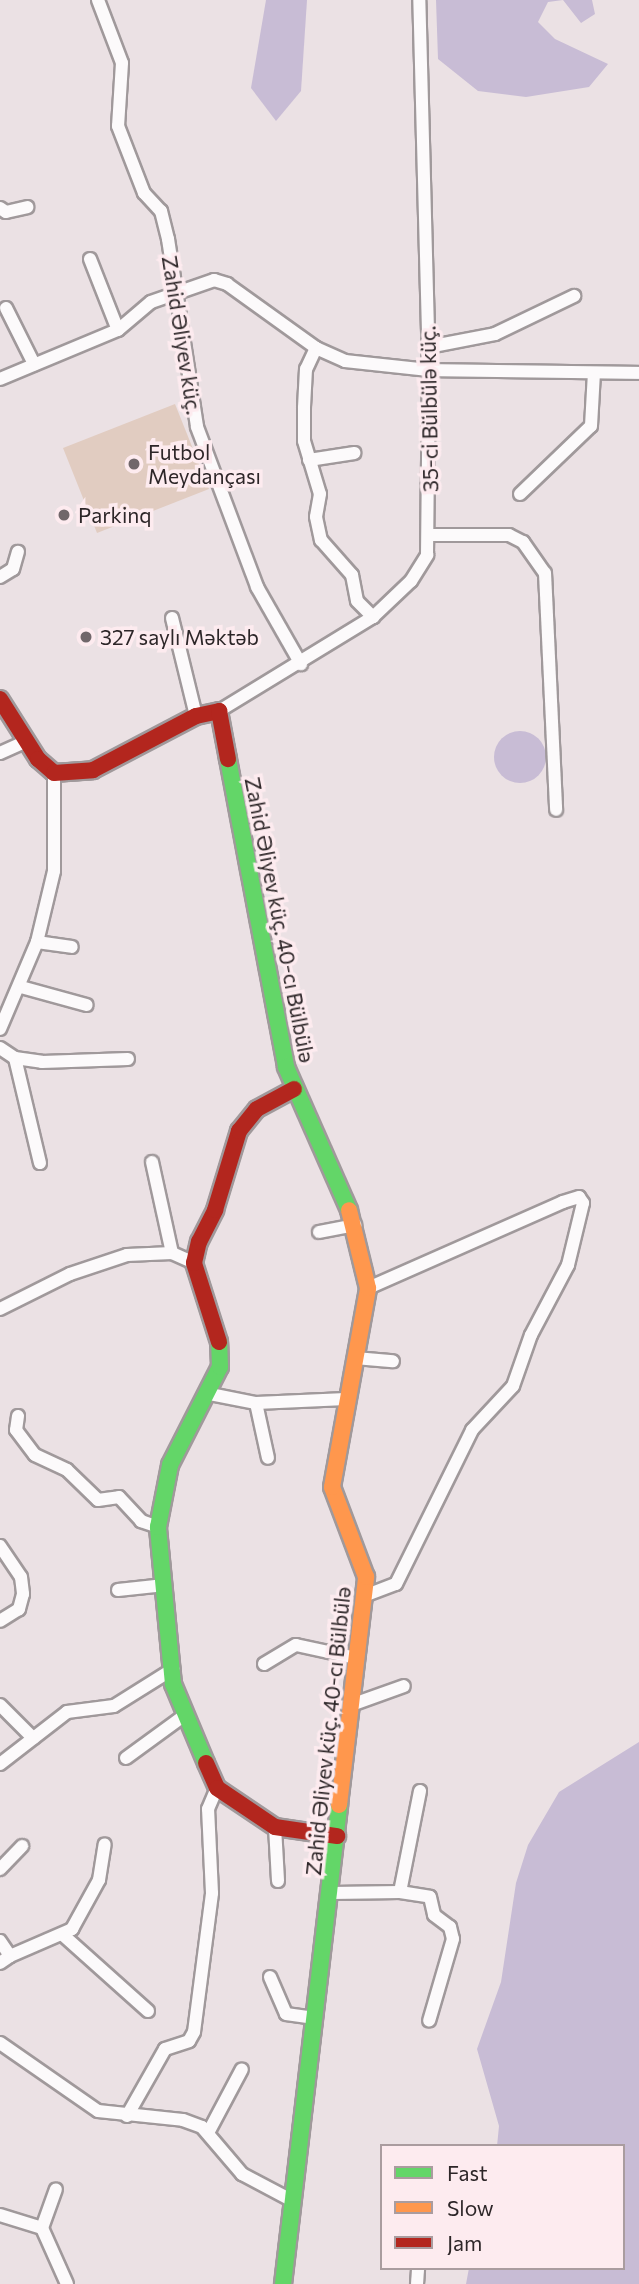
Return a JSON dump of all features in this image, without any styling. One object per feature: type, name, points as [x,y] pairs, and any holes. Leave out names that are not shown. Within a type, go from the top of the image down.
[{"type":"street","name":"Zahid Əliyev küç.","points":[[98,0],[122,63],[118,126],[144,193],[161,211],[197,428],[257,587],[301,664]]},
{"type":"street","name":"35-ci Bülbülə küç.","points":[[219,711],[301,664],[373,617],[423,565],[430,535],[429,370],[419,0]]},
{"type":"street","points":[[0,208],[6,212],[27,207]]},
{"type":"street","points":[[90,259],[118,330]]},
{"type":"street","points":[[0,379],[118,330],[151,302],[175,291],[221,281],[316,348],[345,361],[429,370],[639,373]]},
{"type":"street","points":[[428,347],[495,334],[573,296]]},
{"type":"street","points":[[6,308],[34,364]]},
{"type":"street","points":[[316,348],[306,369],[309,460],[320,494],[316,517],[321,540],[352,575],[358,601],[373,617]]},
{"type":"street","points":[[520,494],[591,426],[594,373]]},
{"type":"street","points":[[309,460],[354,453]]},
{"type":"street","points":[[430,535],[509,535],[523,542],[545,573],[556,810]]},
{"type":"street","points":[[0,577],[13,569],[18,552]]},
{"type":"street","points":[[172,618],[196,716]]},
{"type":"street","points":[[0,699],[27,741],[54,773],[54,871],[37,942],[21,987],[0,1029]]},
{"type":"street","points":[[54,773],[93,770],[196,716],[219,711]]},
{"type":"street","name":"Zahid Əliyev küç. 40-cı Bülbülə","points":[[219,711],[280,1045],[294,1089],[344,1190],[355,1224],[368,1288],[332,1487],[364,1561],[364,1596],[332,1893],[284,2284]]},
{"type":"street","points":[[0,753],[27,741]]},
{"type":"street","points":[[37,942],[72,947]]},
{"type":"street","points":[[21,987],[87,1004]]},
{"type":"street","points":[[0,1048],[16,1058],[128,1059]]},
{"type":"street","points":[[16,1058],[40,1163]]},
{"type":"street","points":[[294,1089],[257,1109],[239,1131],[194,1263],[221,1350],[210,1394],[170,1465],[158,1527],[176,1696],[217,1788],[275,1828],[337,1836]]},
{"type":"street","points":[[152,1162],[172,1253]]},
{"type":"street","points":[[364,1596],[396,1584],[472,1430],[513,1386],[531,1335],[568,1265],[583,1203],[579,1197],[563,1202],[368,1288]]},
{"type":"street","points":[[319,1232],[355,1224]]},
{"type":"street","points":[[0,1309],[102,1263],[172,1253],[194,1263]]},
{"type":"street","points":[[355,1358],[393,1361]]},
{"type":"street","points":[[210,1394],[256,1403],[346,1399]]},
{"type":"street","points":[[256,1403],[268,1458]]},
{"type":"street","points":[[18,1416],[16,1430],[35,1455],[67,1469],[98,1500],[119,1497],[141,1521],[158,1527]]},
{"type":"street","points":[[0,1546],[21,1577],[23,1594],[19,1609],[0,1621]]},
{"type":"street","points":[[118,1590],[165,1585]]},
{"type":"street","points":[[264,1664],[296,1645],[356,1658]]},
{"type":"street","points":[[0,1764],[74,1708],[114,1706],[173,1669]]},
{"type":"street","points":[[351,1704],[404,1686]]},
{"type":"street","points":[[0,1704],[33,1738]]},
{"type":"street","points":[[126,1758],[185,1715]]},
{"type":"street","points":[[127,2116],[164,2049],[189,2041],[194,2032],[212,1893],[208,1809],[217,1788]]},
{"type":"street","points":[[400,1892],[420,1791]]},
{"type":"street","points":[[275,1828],[278,1881]]},
{"type":"street","points":[[0,1941],[5,1960],[63,1935],[89,1904],[104,1844]]},
{"type":"street","points":[[0,1869],[22,1846]]},
{"type":"street","points":[[332,1893],[400,1892],[430,1897],[435,1915],[452,1933],[429,2021]]},
{"type":"street","points":[[63,1935],[148,2011]]},
{"type":"street","points":[[270,1977],[286,2014],[315,2018]]},
{"type":"street","points":[[0,2043],[80,2101],[127,2116],[183,2120],[208,2133],[215,2148],[242,2174],[293,2201]]},
{"type":"street","points":[[208,2133],[242,2069]]},
{"type":"street","points":[[56,2189],[42,2228],[67,2284]]},
{"type":"street","points":[[0,2215],[42,2228]]},
{"type":"shaded area","points":[[266,0],[307,0],[301,91],[276,121],[251,88]]},
{"type":"shaded area","points":[[436,0],[563,0],[548,2],[538,22],[555,39],[608,64],[589,87],[526,97],[478,91],[438,59]]},
{"type":"shaded area","points":[[563,0],[592,0],[595,14],[581,23]]},
{"type":"shaded area","name":"Futbol Meydançası","points":[[175,404],[209,489],[97,533],[63,448]]},
{"type":"shaded area","points":[[520,731],[530,733],[538,739],[544,747],[544,767],[538,775],[530,781],[520,783],[510,781],[502,775],[496,767],[494,757],[496,747],[502,739],[510,733]]},
{"type":"shaded area","points":[[639,1742],[639,2284],[466,2284],[469,2270],[625,2270],[625,2144],[497,2144],[499,2126],[477,2049],[501,1982],[516,1883],[528,1845],[559,1792]]},
{"type":"traffic: fast","points":[[228,759],[286,1067],[349,1210]]},
{"type":"traffic: fast","points":[[206,1763],[173,1684],[158,1527],[170,1465],[220,1367],[219,1342]]},
{"type":"traffic: fast","points":[[283,2284],[339,1805]]},
{"type":"traffic: slow","points":[[339,1805],[366,1577],[332,1487],[368,1288],[349,1210]]},
{"type":"traffic: jam","points":[[0,699],[38,759],[54,773],[93,770],[196,716],[219,711],[228,759]]},
{"type":"traffic: jam","points":[[219,1342],[194,1263],[199,1242],[215,1210],[239,1131],[257,1109],[294,1089]]},
{"type":"traffic: jam","points":[[206,1763],[217,1788],[275,1827],[337,1836]]},
{"type":"place","name":"Futbol Meydançası","points":[[134,464]]},
{"type":"place","name":"Parkinq","points":[[64,515]]},
{"type":"place","name":"327 saylı Məktəb","points":[[86,637]]}]
